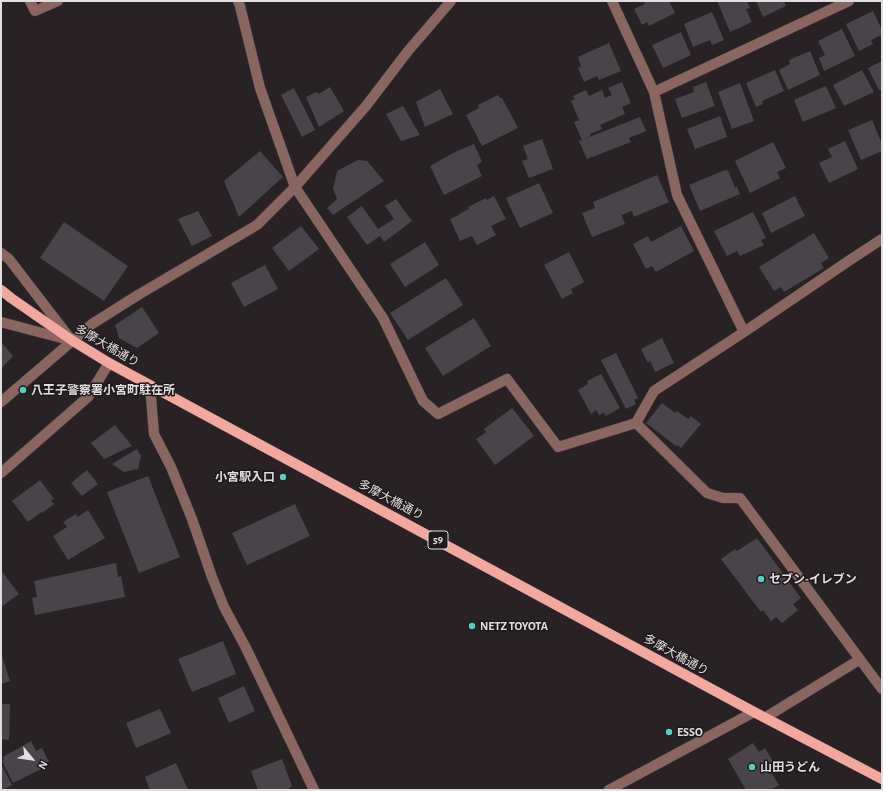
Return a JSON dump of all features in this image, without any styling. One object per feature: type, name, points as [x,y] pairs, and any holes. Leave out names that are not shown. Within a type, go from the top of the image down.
[{"type":"main road","name":"多摩大橋通り","points":[[1,290],[73,341],[150,385],[754,712],[882,779]]},
{"type":"street","points":[[30,1],[35,12],[58,1]]},
{"type":"street","points":[[238,1],[260,88],[295,187],[383,318],[423,401],[438,414],[507,379],[558,447],[636,423],[654,391],[882,239]]},
{"type":"street","points":[[1,402],[92,324],[138,295],[257,225],[295,187],[366,106],[408,51],[451,1]]},
{"type":"street","points":[[612,1],[654,92],[677,195],[744,332]]},
{"type":"street","points":[[654,92],[849,1]]},
{"type":"street","points":[[1,253],[9,259],[73,341]]},
{"type":"street","points":[[1,322],[73,341]]},
{"type":"street","points":[[1,473],[88,396],[109,362]]},
{"type":"street","points":[[150,385],[154,434],[171,467],[192,519],[224,607],[246,648],[314,790]]},
{"type":"street","points":[[636,423],[707,493],[723,498],[740,498],[882,689]]},
{"type":"street","points":[[766,717],[859,660]]},
{"type":"street","points":[[609,790],[754,712]]},
{"type":"building","points":[[643,1],[669,1],[675,13],[649,26],[647,22],[642,25],[634,9],[645,4]]},
{"type":"building","points":[[717,1],[747,1],[750,8],[746,9],[752,22],[730,32]]},
{"type":"building","points":[[756,1],[784,1],[786,6],[763,17]]},
{"type":"building","points":[[873,11],[882,30],[882,35],[871,40],[873,44],[859,51],[846,24]]},
{"type":"building","points":[[712,12],[724,40],[712,45],[710,40],[693,47],[684,24]]},
{"type":"building","points":[[842,29],[855,56],[824,71],[819,58],[825,55],[818,41]]},
{"type":"building","points":[[681,32],[691,55],[663,68],[652,45]]},
{"type":"building","points":[[609,43],[621,71],[599,80],[597,76],[584,82],[578,68],[581,66],[578,57]]},
{"type":"building","points":[[810,51],[820,75],[788,90],[779,70],[790,64],[789,60]]},
{"type":"building","points":[[882,61],[882,89],[879,90],[868,68]]},
{"type":"building","points":[[775,70],[784,91],[762,101],[763,104],[756,107],[746,83]]},
{"type":"building","points":[[862,70],[874,92],[844,106],[833,85]]},
{"type":"building","points":[[622,82],[631,103],[622,107],[625,114],[600,125],[602,129],[590,134],[590,136],[582,140],[574,122],[579,120],[571,101],[575,99],[573,96],[586,90],[589,96],[602,90],[605,98],[612,95],[608,88]]},
{"type":"building","points":[[706,82],[715,106],[682,118],[675,99],[694,92],[693,87]]},
{"type":"building","points":[[740,83],[754,121],[732,129],[718,92]]},
{"type":"building","points":[[826,86],[836,108],[803,122],[794,100]]},
{"type":"building","points":[[330,87],[344,111],[319,127],[306,97],[316,92],[319,94]]},
{"type":"building","points":[[294,88],[315,130],[302,137],[281,95]]},
{"type":"building","points":[[440,89],[453,114],[425,127],[416,102]]},
{"type":"building","points":[[498,95],[502,98],[518,128],[482,146],[466,115],[479,108],[478,105]]},
{"type":"building","points":[[403,106],[420,135],[401,141],[386,114]]},
{"type":"building","points":[[720,116],[727,137],[695,149],[687,129]]},
{"type":"building","points":[[640,117],[646,131],[629,138],[631,142],[587,159],[579,141]]},
{"type":"building","points":[[872,120],[882,144],[882,151],[861,160],[848,130]]},
{"type":"building","points":[[542,139],[553,169],[529,178],[522,161],[528,159],[523,146]]},
{"type":"building","points":[[845,141],[858,169],[829,183],[819,163],[832,157],[828,149]]},
{"type":"building","points":[[773,142],[786,168],[777,172],[780,178],[750,193],[735,161]]},
{"type":"building","points":[[474,144],[482,162],[477,165],[482,176],[444,195],[430,166],[455,152]]},
{"type":"building","points":[[260,151],[283,177],[239,217],[224,181]]},
{"type":"building","points":[[358,160],[367,161],[384,181],[333,215],[327,208],[337,199],[333,189],[337,171]]},
{"type":"building","points":[[728,170],[735,188],[737,187],[740,194],[700,211],[689,185]]},
{"type":"building","points":[[657,175],[669,202],[634,217],[632,211],[622,215],[620,212],[625,224],[592,237],[582,213],[595,208],[593,202]]},
{"type":"building","points":[[539,183],[553,213],[520,228],[506,198]]},
{"type":"building","points":[[494,196],[506,219],[491,226],[496,235],[477,245],[472,236],[460,241],[450,219],[469,209],[468,207],[486,198],[487,200]]},
{"type":"building","points":[[795,196],[805,216],[771,233],[762,213]]},
{"type":"building","points":[[396,199],[412,221],[384,242],[380,236],[367,245],[347,217],[362,206],[378,229],[394,219],[385,206]]},
{"type":"building","points":[[198,211],[212,236],[192,246],[178,219]]},
{"type":"building","points":[[753,212],[766,238],[761,240],[764,245],[740,256],[737,251],[727,256],[714,231]]},
{"type":"building","points":[[64,222],[128,266],[104,301],[40,258]]},
{"type":"building","points":[[301,226],[319,249],[289,271],[272,248]]},
{"type":"building","points":[[681,226],[694,251],[656,272],[652,266],[646,269],[633,244],[648,236],[651,242]]},
{"type":"building","points":[[814,233],[829,258],[821,263],[824,268],[784,292],[781,287],[774,291],[759,267]]},
{"type":"building","points":[[425,242],[439,265],[405,287],[390,264]]},
{"type":"building","points":[[569,252],[584,282],[571,289],[573,293],[562,299],[544,265]]},
{"type":"building","points":[[265,265],[278,289],[244,307],[231,283]]},
{"type":"building","points":[[446,278],[463,305],[408,340],[390,313]]},
{"type":"building","points":[[142,307],[159,333],[137,348],[119,338],[115,325]]},
{"type":"building","points":[[474,318],[491,346],[443,376],[425,348]]},
{"type":"building","points":[[662,338],[674,363],[655,372],[650,361],[648,363],[641,349]]},
{"type":"building","points":[[1,342],[13,356],[1,369]]},
{"type":"building","points":[[616,353],[638,398],[634,400],[636,404],[626,409],[601,360]]},
{"type":"building","points":[[601,374],[620,408],[606,416],[604,413],[599,415],[596,410],[591,414],[578,390],[588,384],[587,381]]},
{"type":"building","points":[[662,403],[675,413],[677,411],[688,419],[691,416],[701,424],[681,448],[677,445],[676,446],[646,423]]},
{"type":"building","points":[[512,408],[534,436],[495,465],[476,439],[486,432],[484,429]]},
{"type":"building","points":[[115,425],[132,446],[104,459],[91,443]]},
{"type":"building","points":[[137,449],[141,456],[138,469],[124,472],[112,464]]},
{"type":"building","points":[[87,470],[98,484],[82,496],[71,483]]},
{"type":"building","points":[[148,476],[180,557],[139,573],[107,492]]},
{"type":"building","points":[[40,480],[54,499],[51,500],[54,504],[28,522],[12,501]]},
{"type":"building","points":[[295,504],[310,536],[247,565],[232,533]]},
{"type":"building","points":[[88,510],[105,538],[68,560],[53,536],[67,527],[63,522],[76,514],[78,517]]},
{"type":"building","name":"セブン-イレブン","points":[[757,538],[801,598],[793,604],[798,610],[782,623],[776,617],[771,621],[763,610],[761,612],[721,559],[735,549],[737,551]]},
{"type":"building","points":[[116,563],[118,577],[121,576],[125,597],[35,615],[32,598],[37,597],[34,581]]},
{"type":"building","points":[[1,570],[19,594],[1,607]]},
{"type":"building","points":[[223,641],[236,674],[192,692],[178,659]]},
{"type":"building","points":[[1,653],[10,681],[1,684]]},
{"type":"building","points":[[244,686],[255,711],[229,723],[218,698]]},
{"type":"building","points":[[1,704],[10,704],[9,740],[1,739]]},
{"type":"building","points":[[160,709],[171,733],[136,748],[126,723]]},
{"type":"building","points":[[31,741],[36,751],[42,748],[49,762],[43,764],[45,767],[13,783],[2,761],[4,760],[3,757]]},
{"type":"building","name":"山田うどん","points":[[753,743],[759,752],[765,748],[775,765],[769,769],[779,785],[771,790],[746,790],[728,759]]},
{"type":"building","points":[[282,759],[292,786],[287,790],[258,790],[251,771]]},
{"type":"building","points":[[176,763],[188,790],[150,790],[145,777]]},
{"type":"building","points":[[1,764],[12,785],[3,790],[1,790]]},
{"type":"place","name":"八王子警察署小宮町駐在所","points":[[23,390]]},
{"type":"place","name":"小宮駅入口","points":[[283,477]]},
{"type":"place","name":"セブン-イレブン","points":[[761,579]]},
{"type":"place","name":"NETZ TOYOTA","points":[[472,626]]},
{"type":"place","name":"ESSO","points":[[669,732]]},
{"type":"place","name":"山田うどん","points":[[752,767]]}]
